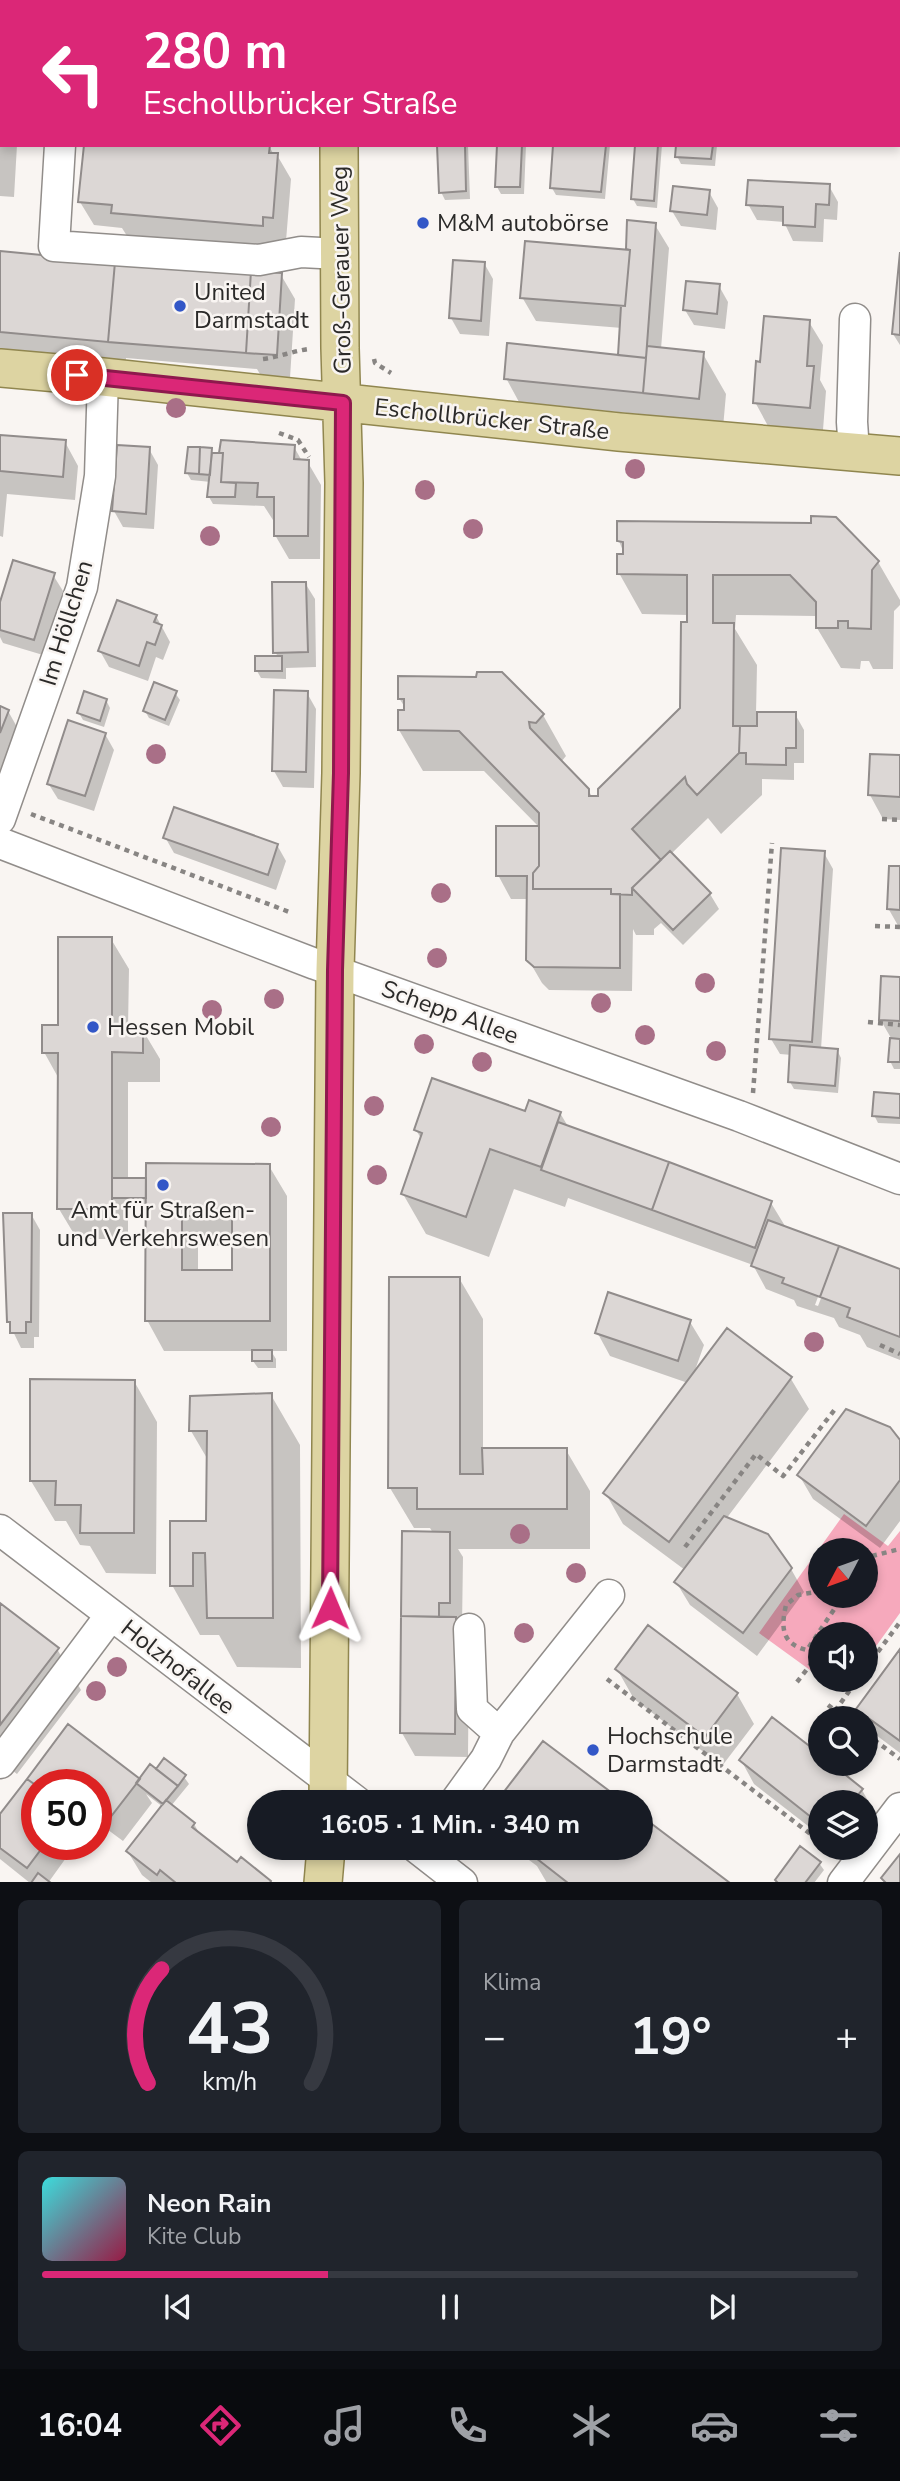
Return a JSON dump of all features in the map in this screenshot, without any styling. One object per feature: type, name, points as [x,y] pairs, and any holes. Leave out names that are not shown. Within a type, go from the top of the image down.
[{"type":"main road","name":"Groß-Gerauer Weg","points":[[338,1790],[335,970],[341,773],[343,403],[339,147]]},
{"type":"main road","name":"Eschollbrücker Straße","points":[[0,368],[619,432],[900,456]]},
{"type":"main road","points":[[323,1882],[325,1860]]},
{"type":"street","points":[[60,147],[54,246],[259,260],[301,252],[340,254]]},
{"type":"street","points":[[854,451],[852,422],[855,319]]},
{"type":"street","name":"Im Höllchen","points":[[3,812],[82,587],[100,477],[103,377]]},
{"type":"street","name":"Schepp Allee","points":[[0,843],[900,1179]]},
{"type":"street","name":"Holzhofallee","points":[[0,1530],[330,1790]]},
{"type":"street","points":[[464,1790],[486,1759],[499,1733],[609,1595]]},
{"type":"street","points":[[0,1763],[111,1615]]},
{"type":"street","points":[[469,1629],[472,1709],[499,1733]]},
{"type":"street","points":[[843,1882],[900,1808]]},
{"type":"street","points":[[434,1860],[463,1882]]},
{"type":"path","points":[[254,361],[313,349]]},
{"type":"path","points":[[373,355],[375,363],[387,372]]},
{"type":"path","points":[[279,433],[298,440],[312,465]]},
{"type":"path","points":[[3,812],[292,913]]},
{"type":"path","points":[[882,819],[900,820]]},
{"type":"path","points":[[751,1122],[772,843]]},
{"type":"path","points":[[875,926],[900,927]]},
{"type":"path","points":[[868,1022],[900,1025]]},
{"type":"path","points":[[880,1345],[900,1353]]},
{"type":"path","points":[[685,1548],[756,1454],[783,1476],[836,1408]]},
{"type":"path","points":[[878,1554],[900,1549]]},
{"type":"path","points":[[808,1593],[798,1595],[786,1605],[783,1620],[785,1636],[795,1647],[808,1649]]},
{"type":"path","points":[[878,1652],[900,1622]]},
{"type":"path","points":[[797,1682],[808,1667]]},
{"type":"path","points":[[607,1679],[808,1832]]},
{"type":"path","points":[[878,1743],[900,1759]]},
{"type":"shaded area","points":[[844,1514],[877,1538],[827,1538]]},
{"type":"shaded area","points":[[900,1531],[900,1613],[878,1643],[878,1622],[808,1622],[808,1669],[759,1633],[808,1564],[808,1608],[878,1608],[878,1539],[888,1546]]},
{"type":"building","points":[[84,147],[270,147],[269,153],[278,153],[273,218],[263,217],[263,226],[111,213],[112,205],[78,202]]},
{"type":"building","points":[[437,147],[465,147],[466,191],[439,193]]},
{"type":"building","points":[[497,147],[522,147],[520,187],[495,187]]},
{"type":"building","points":[[553,147],[606,147],[601,192],[550,188]]},
{"type":"building","points":[[635,147],[658,147],[654,201],[631,199]]},
{"type":"building","points":[[676,147],[713,147],[711,159],[675,157]]},
{"type":"building","points":[[748,180],[830,184],[829,205],[816,204],[815,227],[783,225],[783,207],[746,205]]},
{"type":"building","points":[[673,186],[710,190],[707,215],[670,211]]},
{"type":"building","points":[[627,220],[656,223],[646,358],[618,355],[621,306],[625,306],[630,250],[626,249]]},
{"type":"building","points":[[525,241],[630,250],[625,306],[520,298]]},
{"type":"building","points":[[0,251],[115,262],[108,342],[0,332]]},
{"type":"building","points":[[900,252],[900,335],[892,334]]},
{"type":"building","points":[[453,260],[485,262],[481,321],[449,318]]},
{"type":"building","name":"United Darmstadt","points":[[115,262],[251,271],[246,353],[108,342]]},
{"type":"building","points":[[251,271],[282,273],[277,355],[246,353]]},
{"type":"building","points":[[686,281],[720,284],[717,314],[683,310]]},
{"type":"building","points":[[764,316],[810,320],[807,366],[814,366],[810,408],[753,403],[756,361],[760,362]]},
{"type":"building","points":[[507,343],[646,358],[643,393],[504,379]]},
{"type":"building","points":[[647,346],[704,352],[699,399],[643,393]]},
{"type":"building","points":[[0,435],[66,440],[63,477],[0,471]]},
{"type":"building","points":[[221,440],[295,445],[294,459],[309,460],[308,536],[274,536],[274,497],[257,497],[258,483],[221,482]]},
{"type":"building","points":[[117,445],[150,447],[146,514],[112,511]]},
{"type":"building","points":[[188,447],[200,447],[199,474],[185,473]]},
{"type":"building","points":[[200,447],[212,448],[210,475],[199,474]]},
{"type":"building","points":[[212,453],[223,453],[221,482],[236,483],[235,497],[207,497]]},
{"type":"building","points":[[811,516],[836,517],[879,561],[872,570],[871,629],[848,628],[848,621],[838,621],[838,628],[816,628],[816,602],[790,575],[713,575],[713,623],[734,623],[733,726],[740,726],[739,753],[697,795],[687,784],[685,777],[632,829],[661,860],[632,888],[632,895],[611,894],[611,889],[533,889],[533,873],[539,866],[539,813],[459,731],[398,730],[398,710],[404,710],[404,699],[398,699],[398,676],[476,677],[477,672],[502,672],[544,714],[536,723],[529,722],[530,728],[589,789],[589,796],[598,796],[598,789],[680,708],[681,622],[687,622],[687,575],[617,574],[617,554],[623,554],[623,542],[617,541],[617,521],[811,523]]},
{"type":"building","points":[[13,560],[55,573],[34,640],[0,630],[0,602]]},
{"type":"building","points":[[272,582],[306,582],[308,652],[273,653]]},
{"type":"building","points":[[117,600],[157,615],[154,622],[162,625],[155,645],[147,642],[139,666],[98,651]]},
{"type":"building","points":[[255,656],[282,656],[282,671],[255,671]]},
{"type":"building","points":[[154,682],[177,691],[165,720],[143,711]]},
{"type":"building","points":[[274,690],[308,691],[306,772],[272,771]]},
{"type":"building","points":[[84,691],[107,699],[100,721],[77,713]]},
{"type":"building","points":[[0,706],[9,710],[0,733]]},
{"type":"building","points":[[757,712],[796,712],[796,748],[786,748],[786,765],[746,764],[746,753],[739,753],[740,726],[757,726]]},
{"type":"building","points":[[68,720],[106,733],[85,796],[47,784]]},
{"type":"building","points":[[870,754],[900,755],[900,797],[868,795]]},
{"type":"building","points":[[174,807],[278,844],[268,875],[163,838]]},
{"type":"building","points":[[496,826],[539,826],[539,866],[533,873],[533,889],[611,889],[611,894],[620,894],[620,968],[534,967],[526,960],[527,876],[496,876]]},
{"type":"building","points":[[781,848],[825,851],[812,1042],[769,1039]]},
{"type":"building","points":[[670,851],[711,893],[673,930],[632,888]]},
{"type":"building","points":[[889,866],[900,866],[900,910],[887,909]]},
{"type":"building","points":[[58,937],[112,937],[112,1027],[143,1027],[143,1053],[112,1052],[112,1209],[57,1209],[58,1053],[42,1053],[42,1025],[58,1025]]},
{"type":"building","points":[[881,976],[900,977],[900,1021],[879,1020]]},
{"type":"building","points":[[890,1038],[900,1039],[900,1062],[888,1062]]},
{"type":"building","points":[[790,1045],[838,1049],[835,1086],[788,1082]]},
{"type":"building","points":[[432,1078],[525,1111],[529,1100],[561,1112],[541,1167],[490,1149],[466,1217],[401,1194],[422,1133],[414,1130]]},
{"type":"building","points":[[874,1092],[900,1094],[900,1118],[872,1116]]},
{"type":"building","points":[[558,1122],[669,1162],[652,1210],[541,1170]]},
{"type":"building","points":[[669,1162],[772,1201],[755,1248],[652,1210]]},
{"type":"building","points":[[146,1163],[270,1164],[270,1321],[145,1321]],"holes":[[[182,1216],[232,1216],[232,1270],[182,1270]]]},
{"type":"building","points":[[112,1178],[146,1178],[146,1198],[112,1198]]},
{"type":"building","points":[[3,1213],[32,1213],[31,1322],[26,1322],[26,1333],[10,1333],[10,1322],[7,1322]]},
{"type":"building","points":[[768,1220],[839,1246],[820,1297],[782,1283],[784,1278],[751,1266]]},
{"type":"building","points":[[839,1246],[900,1269],[900,1337],[847,1317],[850,1308],[820,1297]]},
{"type":"building","points":[[389,1277],[460,1277],[460,1474],[483,1474],[482,1448],[567,1448],[567,1509],[417,1509],[417,1488],[388,1488]]},
{"type":"building","points":[[608,1292],[691,1320],[678,1361],[595,1333]]},
{"type":"building","points":[[727,1328],[792,1377],[669,1542],[603,1493]]},
{"type":"building","points":[[252,1350],[272,1350],[272,1361],[252,1361]]},
{"type":"building","points":[[30,1379],[135,1380],[134,1533],[80,1533],[81,1505],[55,1505],[56,1481],[30,1481]]},
{"type":"building","points":[[272,1393],[273,1618],[207,1618],[205,1553],[193,1553],[193,1586],[170,1586],[170,1521],[206,1521],[207,1431],[189,1431],[190,1396]]},
{"type":"building","points":[[846,1409],[890,1427],[900,1440],[900,1480],[866,1526],[797,1475]]},
{"type":"building","points":[[724,1516],[768,1534],[792,1568],[743,1633],[674,1582]]},
{"type":"building","points":[[402,1531],[450,1532],[450,1603],[439,1603],[439,1617],[401,1616]]},
{"type":"building","points":[[0,1603],[59,1648],[0,1725]]},
{"type":"building","points":[[401,1616],[456,1617],[455,1734],[400,1733]]},
{"type":"building","points":[[648,1625],[738,1693],[705,1737],[615,1669]]},
{"type":"building","points":[[900,1649],[900,1741],[878,1725],[878,1706],[858,1706],[868,1692],[878,1692],[878,1679]]},
{"type":"building","points":[[772,1717],[808,1745],[808,1776],[847,1776],[863,1789],[808,1790],[808,1815],[739,1760]]},
{"type":"building","points":[[68,1724],[140,1779],[112,1815],[112,1769],[34,1769]]},
{"type":"building","points":[[543,1741],[608,1790],[505,1790]]},
{"type":"building","points":[[164,1758],[186,1775],[178,1786],[156,1769]]},
{"type":"building","points":[[150,1764],[178,1786],[163,1804],[136,1783]]},
{"type":"building","points":[[21,1787],[21,1860],[33,1860],[27,1868],[0,1848],[0,1814]]},
{"type":"building","points":[[166,1800],[195,1823],[192,1827],[237,1862],[241,1857],[271,1881],[175,1882],[160,1870],[157,1875],[126,1851]]},
{"type":"building","points":[[653,1825],[729,1882],[567,1882],[539,1860],[653,1860]]},
{"type":"building","points":[[800,1846],[808,1852],[808,1860],[821,1862],[806,1882],[775,1880]]},
{"type":"building","points":[[900,1854],[900,1882],[885,1882],[881,1878]]},
{"type":"building","points":[[38,1873],[50,1882],[32,1882]]},
{"type":"place","name":"M&M autobörse","points":[[423,223]]},
{"type":"place","name":"United Darmstadt","points":[[180,306]]},
{"type":"place","name":"Hessen Mobil","points":[[93,1027]]},
{"type":"place","name":"Amt für Straßen- und Verkehrswesen","points":[[163,1185]]},
{"type":"place","name":"Hochschule Darmstadt","points":[[593,1750]]},
{"type":"route","points":[[77,375],[343,403],[330,1608]]}]
